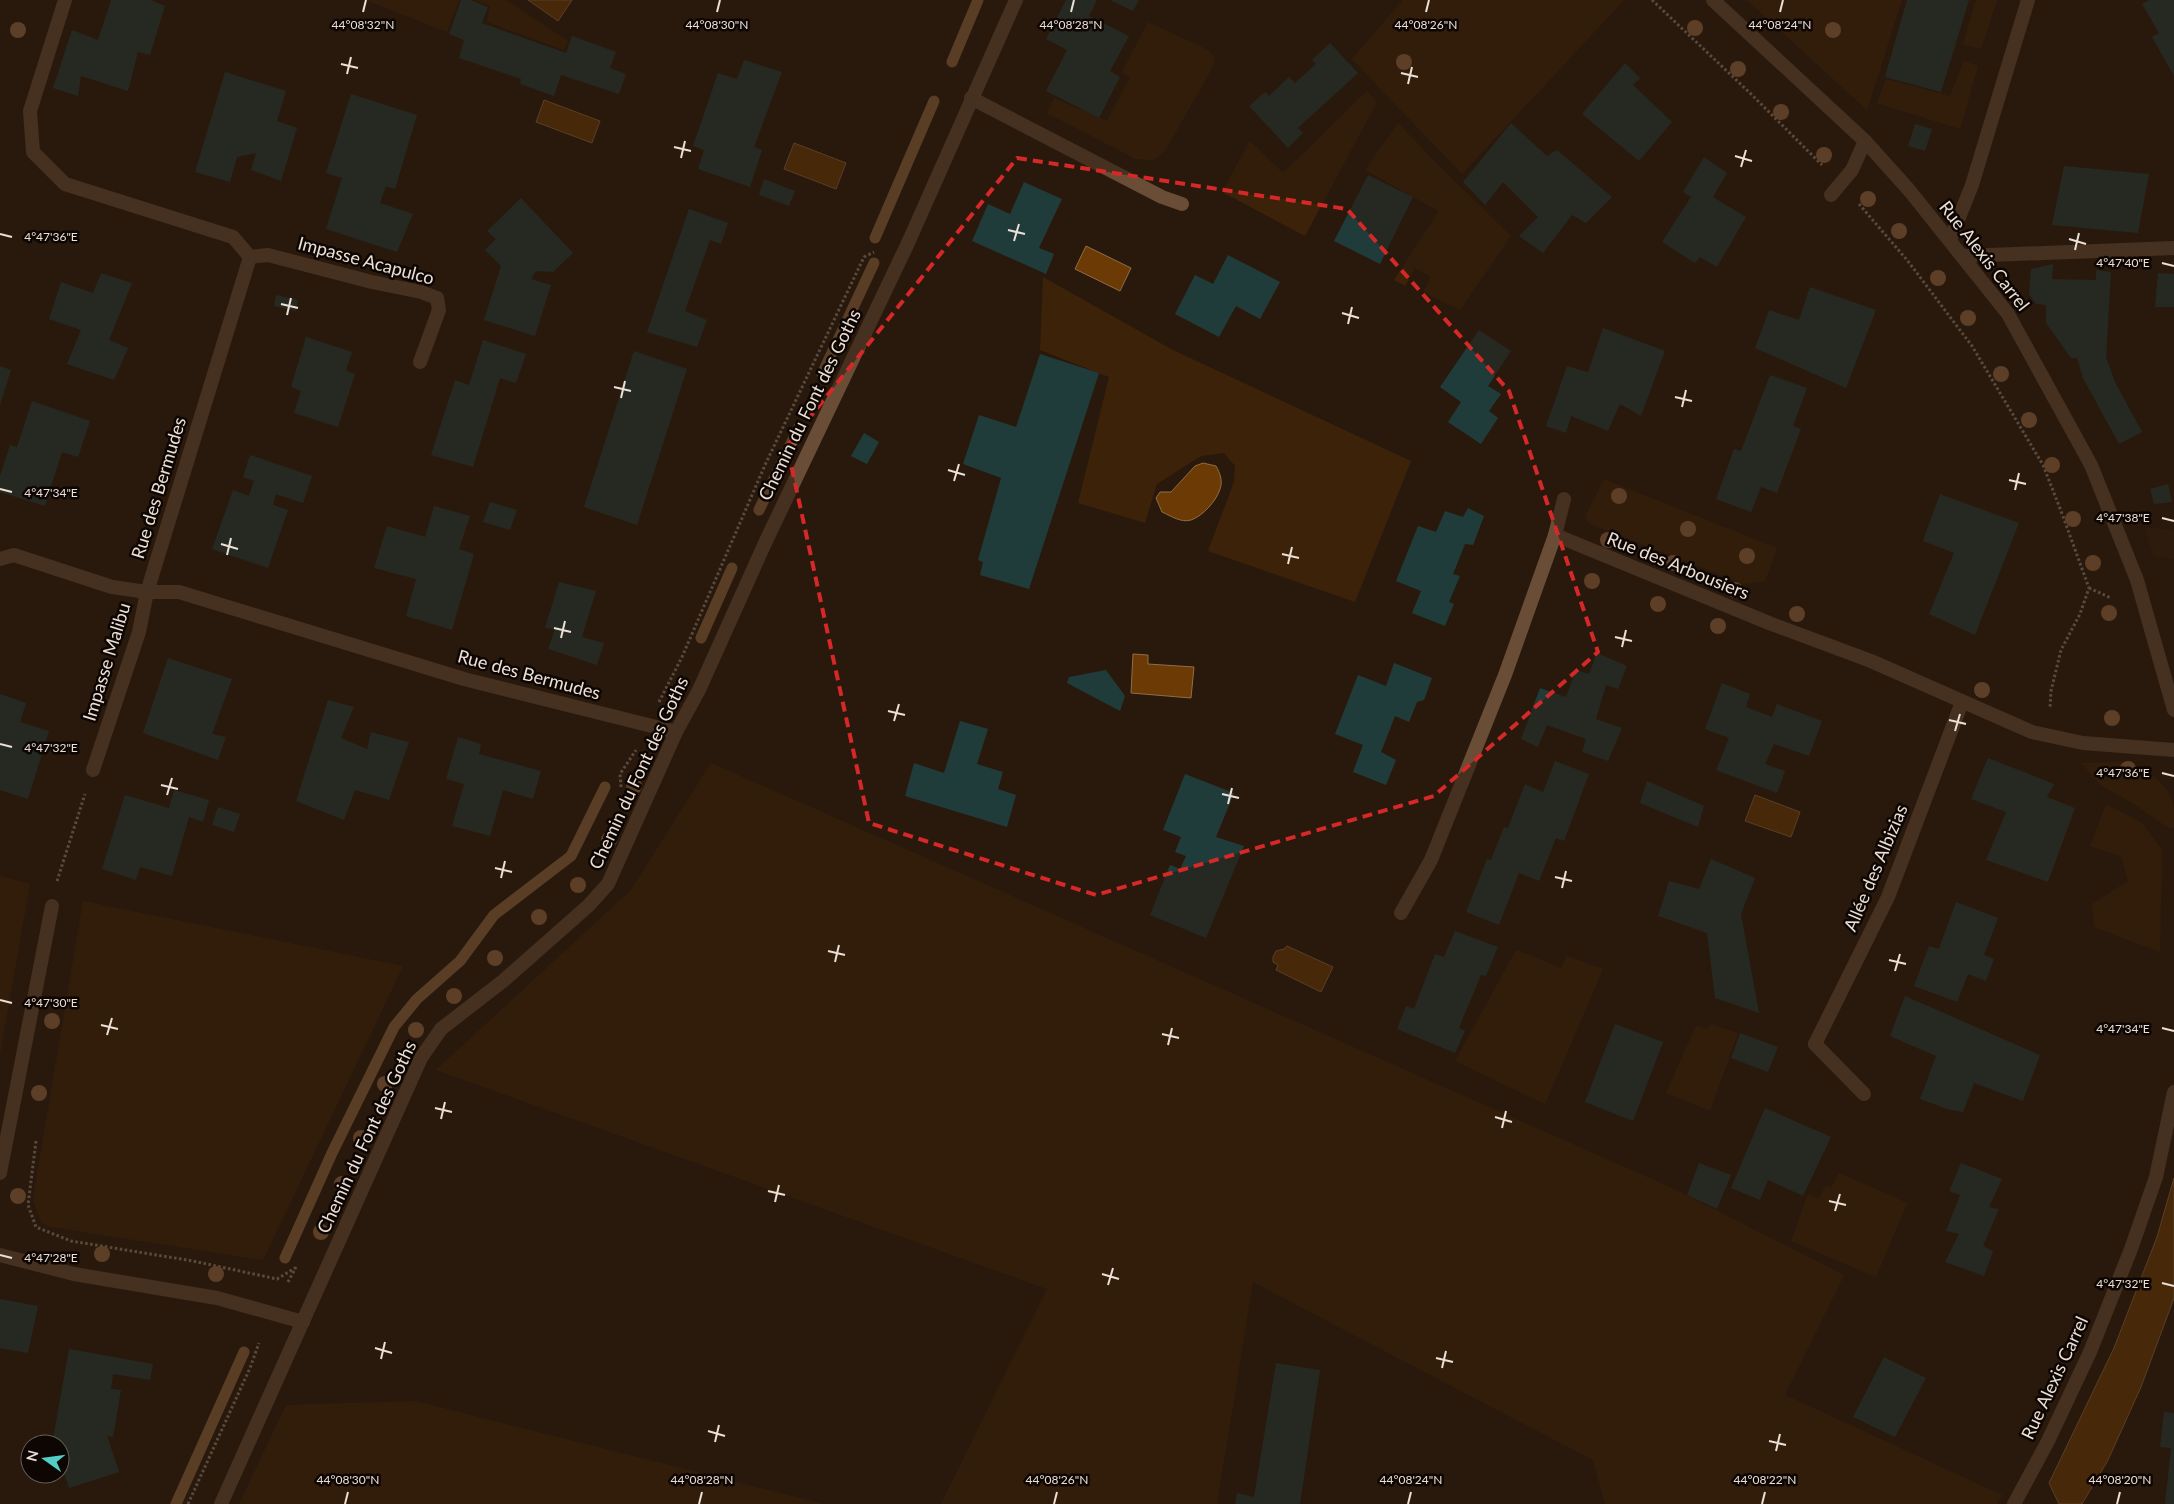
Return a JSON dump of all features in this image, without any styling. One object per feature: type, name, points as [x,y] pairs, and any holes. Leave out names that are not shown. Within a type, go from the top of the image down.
[{"type":"street","points":[[64,0],[30,111],[33,152],[65,184],[233,237],[250,257]]},
{"type":"street","name":"Chemin du Font des Goths","points":[[221,1504],[421,1058],[441,1030],[542,947],[588,906],[608,884],[676,732],[699,690],[765,542],[908,243],[1016,0]]},
{"type":"street","name":"Rue Alexis Carrel","points":[[1713,0],[1864,142],[1909,190],[2008,314],[2091,465],[2136,580],[2174,710]]},
{"type":"street","points":[[1950,240],[1972,185],[2028,0]]},
{"type":"street","points":[[971,98],[1162,197],[1182,204]]},
{"type":"street","points":[[1831,195],[1852,170],[1864,142]]},
{"type":"street","points":[[1963,256],[2174,248]]},
{"type":"street","name":"Impasse Acapulco","points":[[250,257],[268,255],[372,282],[421,292],[437,298],[439,310],[420,362]]},
{"type":"street","name":"Rue des Bermudes","points":[[250,257],[147,592],[179,592],[464,679],[676,732]]},
{"type":"street","points":[[1401,913],[1431,860],[1505,675],[1554,536],[1564,499]]},
{"type":"street","name":"Rue des Arbousiers","points":[[1554,536],[1769,623],[1871,661],[2032,732],[2082,743],[2174,750]]},
{"type":"street","points":[[0,560],[14,555],[112,587],[147,592]]},
{"type":"street","name":"Impasse Malibu","points":[[93,770],[139,632],[147,592]]},
{"type":"street","name":"Allée des Albizias","points":[[1864,1094],[1815,1044],[1888,897],[1962,702]]},
{"type":"street","points":[[0,1173],[52,906]]},
{"type":"street","name":"Rue Alexis Carrel","points":[[2014,1504],[2048,1441],[2090,1352],[2127,1257],[2156,1177],[2174,1092]]},
{"type":"street","points":[[0,1255],[74,1274],[217,1298],[303,1322]]},
{"type":"path","points":[[1652,0],[1751,94],[1841,184],[1907,260],[1972,346],[2043,465],[2089,588],[2080,614],[2061,650],[2051,691],[2049,736]]},
{"type":"path","points":[[2089,588],[2111,598]]},
{"type":"path","points":[[56,885],[93,770]]},
{"type":"path","points":[[36,1137],[28,1205],[36,1227],[72,1242],[193,1261],[277,1279],[295,1267]]},
{"type":"path","points":[[188,1504],[250,1368],[259,1342]]},
{"type":"highlighted area","points":[[1017,158],[1347,209],[1509,391],[1598,652],[1434,796],[1096,895],[869,823],[787,446]]},
{"type":"shaded area","points":[[366,0],[459,0],[447,32]]},
{"type":"shaded area","points":[[474,0],[506,0],[568,41],[564,50],[487,22],[490,6]]},
{"type":"shaded area","points":[[528,0],[572,0],[558,21]]},
{"type":"shaded area","points":[[1403,0],[1624,0],[1462,174],[1352,59]]},
{"type":"shaded area","points":[[1747,0],[1902,0],[1867,110]]},
{"type":"shaded area","points":[[1976,0],[1997,0],[1981,49],[1963,44]]},
{"type":"shaded area","points":[[1148,22],[1206,49],[1215,58],[1211,70],[1165,151],[1154,160],[1136,159],[1047,113],[1054,98],[1107,121],[1130,77],[1122,72]]},
{"type":"shaded area","points":[[1964,61],[1978,66],[1960,129],[1877,103],[1886,79],[1950,96]]},
{"type":"shaded area","points":[[1367,91],[1377,102],[1305,236],[1222,192],[1250,141],[1283,173]]},
{"type":"shaded area","points":[[544,100],[600,121],[592,143],[536,122]]},
{"type":"shaded area","points":[[1398,123],[1511,236],[1460,310],[1423,292],[1431,277],[1415,268],[1405,286],[1394,280],[1439,211],[1365,170]]},
{"type":"shaded area","points":[[794,143],[846,163],[836,189],[784,169]]},
{"type":"shaded area","points":[[1086,246],[1131,268],[1120,291],[1075,269]]},
{"type":"shaded area","points":[[1043,277],[1171,349],[1411,461],[1355,602],[1208,551],[1234,482],[1235,466],[1224,453],[1201,456],[1157,484],[1145,523],[1078,503],[1109,377],[1040,350]]},
{"type":"shaded area","points":[[1203,463],[1216,466],[1221,480],[1221,486],[1216,498],[1209,507],[1196,518],[1187,521],[1176,519],[1162,512],[1156,498],[1160,492],[1171,492],[1195,466]]},
{"type":"shaded area","points":[[1604,479],[1777,548],[1765,581],[1744,584],[1588,523],[1585,517]]},
{"type":"shaded area","points":[[2144,527],[2174,530],[2174,559],[2153,556]]},
{"type":"shaded area","points":[[1133,654],[1148,655],[1148,664],[1194,667],[1191,698],[1131,693]]},
{"type":"shaded area","points":[[2123,762],[2140,768],[2162,784],[2172,799],[2174,828],[2167,827],[2134,804],[2101,785],[2081,763]]},
{"type":"shaded area","points":[[711,763],[1672,1188],[1844,1275],[1785,1395],[2002,1495],[1997,1504],[1605,1504],[1593,1460],[1253,1282],[1217,1504],[941,1504],[1047,1289],[436,1070],[631,890]]},
{"type":"shaded area","points":[[1755,795],[1800,812],[1791,837],[1745,821]]},
{"type":"shaded area","points":[[2106,804],[2142,823],[2162,850],[2160,952],[2094,927],[2092,904],[2128,881],[2121,856],[2090,846]]},
{"type":"shaded area","points":[[0,876],[30,884],[0,1054]]},
{"type":"shaded area","points":[[83,901],[403,966],[263,1260],[51,1227],[41,1223],[33,1199]]},
{"type":"shaded area","points":[[1287,946],[1333,967],[1321,992],[1276,970],[1278,965],[1273,962],[1273,957],[1276,951]]},
{"type":"shaded area","points":[[1516,950],[1561,968],[1567,956],[1603,969],[1545,1104],[1455,1061]]},
{"type":"shaded area","points":[[1710,1024],[1738,1033],[1710,1111],[1666,1093],[1696,1026],[1708,1029]]},
{"type":"shaded area","points":[[1839,1173],[1907,1203],[1876,1277],[1791,1241],[1808,1194],[1819,1198],[1826,1185],[1832,1187]]},
{"type":"shaded area","points":[[2174,1178],[2174,1298],[2141,1387],[2108,1460],[2082,1504],[2059,1504],[2049,1483],[2114,1348],[2157,1237]]},
{"type":"shaded area","points":[[415,1401],[824,1504],[239,1504],[286,1405]]},
{"type":"building","points":[[111,0],[151,0],[165,6],[150,55],[138,52],[128,91],[81,76],[78,96],[53,88],[72,30],[98,40]]},
{"type":"building","points":[[461,0],[470,0],[488,7],[482,23],[566,53],[572,36],[616,52],[610,68],[626,74],[619,94],[561,75],[554,96],[520,84],[521,79],[459,58],[464,40],[449,34]]},
{"type":"building","points":[[1066,0],[1097,0],[1089,16],[1129,36],[1110,71],[1120,77],[1099,118],[1046,91],[1067,50],[1046,39]]},
{"type":"building","points":[[1110,0],[1139,0],[1133,11]]},
{"type":"building","points":[[1907,0],[1969,0],[1941,92],[1885,77]]},
{"type":"building","points":[[2149,0],[2174,0],[2174,76],[2152,37],[2159,33],[2142,4]]},
{"type":"building","points":[[1330,43],[1358,73],[1298,128],[1303,133],[1288,148],[1249,106],[1265,92],[1269,96],[1289,77],[1295,83],[1316,64],[1312,60]]},
{"type":"building","points":[[744,60],[782,72],[754,147],[762,150],[750,187],[698,169],[704,150],[693,146],[718,73],[737,79]]},
{"type":"building","points":[[1625,63],[1640,78],[1633,85],[1672,122],[1639,161],[1582,114]]},
{"type":"building","points":[[225,72],[286,91],[277,121],[297,128],[281,181],[251,170],[256,153],[237,157],[230,182],[195,172]]},
{"type":"building","points":[[351,94],[417,115],[395,189],[386,186],[380,203],[413,214],[397,252],[326,229],[342,178],[326,173]]},
{"type":"building","points":[[1511,123],[1547,156],[1557,150],[1612,197],[1586,223],[1572,215],[1543,253],[1519,236],[1538,217],[1503,182],[1485,205],[1463,182]]},
{"type":"building","points":[[1915,124],[1932,129],[1925,151],[1908,146]]},
{"type":"building","points":[[1704,157],[1727,173],[1713,197],[1746,217],[1717,267],[1700,257],[1695,263],[1662,242],[1691,197],[1683,192]]},
{"type":"building","points":[[2064,166],[2149,174],[2138,233],[2052,225]]},
{"type":"building","points":[[1368,175],[1413,197],[1380,264],[1334,241]]},
{"type":"building","points":[[764,179],[795,191],[789,206],[759,195]]},
{"type":"building","points":[[1024,182],[1062,199],[1039,248],[1054,254],[1046,274],[972,241],[988,204],[1010,214]]},
{"type":"building","points":[[521,198],[573,253],[553,272],[536,271],[531,279],[551,285],[535,336],[484,320],[501,266],[485,250],[496,239],[487,231]]},
{"type":"building","points":[[689,209],[728,223],[721,244],[710,240],[685,311],[707,320],[697,347],[647,332]]},
{"type":"building","points":[[1228,255],[1280,282],[1260,319],[1236,306],[1219,337],[1175,314],[1195,275],[1213,284]]},
{"type":"building","points":[[2053,264],[2052,279],[2096,280],[2096,270],[2111,272],[2106,357],[2115,382],[2142,432],[2119,444],[2083,378],[2077,358],[2071,358],[2046,323],[2046,305],[2036,304],[2029,294],[2031,269]]},
{"type":"building","points":[[101,273],[132,283],[109,340],[128,348],[114,380],[67,364],[81,330],[49,319],[61,282],[93,293]]},
{"type":"building","points":[[2158,273],[2174,274],[2174,307],[2155,307]]},
{"type":"building","points":[[1810,287],[1876,310],[1846,388],[1755,348],[1769,310],[1799,320]]},
{"type":"building","points":[[276,295],[298,300],[296,311],[274,306]]},
{"type":"building","points":[[1603,328],[1665,351],[1641,416],[1620,404],[1608,431],[1571,416],[1566,433],[1546,426],[1567,366],[1588,372]]},
{"type":"building","points":[[1479,330],[1511,351],[1488,386],[1501,394],[1489,411],[1498,418],[1481,444],[1448,422],[1461,402],[1440,387]]},
{"type":"building","points":[[306,337],[352,352],[346,371],[355,374],[338,427],[294,413],[301,391],[291,387]]},
{"type":"building","points":[[483,340],[526,354],[516,383],[500,378],[473,467],[431,455],[455,380],[469,385]]},
{"type":"building","points":[[634,351],[687,369],[637,525],[584,507]]},
{"type":"building","points":[[1040,354],[1099,373],[1029,589],[980,575],[983,562],[978,560],[1001,478],[963,464],[979,415],[1016,427]]},
{"type":"building","points":[[0,366],[11,370],[0,405]]},
{"type":"building","points":[[1770,375],[1807,388],[1793,426],[1801,429],[1777,493],[1761,487],[1751,512],[1716,499],[1734,449],[1741,451]]},
{"type":"building","points":[[32,401],[90,421],[78,457],[62,452],[45,506],[0,492],[0,476],[10,445],[17,447]]},
{"type":"building","points":[[864,433],[879,442],[867,464],[851,456]]},
{"type":"building","points":[[250,455],[312,476],[303,503],[276,494],[273,505],[288,510],[268,568],[212,549],[233,490],[249,496],[254,481],[243,477]]},
{"type":"building","points":[[2168,484],[2172,502],[2154,504],[2150,489]]},
{"type":"building","points":[[1940,494],[2019,523],[1975,635],[1929,614],[1954,553],[1923,541]]},
{"type":"building","points":[[490,502],[517,510],[510,530],[483,522]]},
{"type":"building","points":[[434,506],[470,516],[459,549],[474,554],[452,630],[406,616],[416,579],[374,568],[387,526],[425,537]]},
{"type":"building","points":[[1468,508],[1484,516],[1473,545],[1465,544],[1453,574],[1460,576],[1449,602],[1454,604],[1445,626],[1412,613],[1421,591],[1396,581],[1418,526],[1436,532],[1445,511],[1463,517]]},
{"type":"building","points":[[559,582],[596,591],[582,637],[604,643],[597,665],[548,649],[555,629],[545,628]]},
{"type":"building","points":[[1597,653],[1627,666],[1618,689],[1606,685],[1596,719],[1622,728],[1608,761],[1582,752],[1586,739],[1547,725],[1538,747],[1521,739],[1540,688],[1566,697],[1576,670],[1589,674]]},
{"type":"building","points":[[168,658],[232,679],[212,734],[226,737],[218,760],[143,733]]},
{"type":"building","points":[[1394,663],[1432,678],[1424,700],[1417,702],[1409,722],[1395,716],[1381,752],[1396,760],[1386,785],[1353,772],[1363,745],[1335,734],[1358,675],[1386,686]]},
{"type":"building","points":[[1106,670],[1125,696],[1120,711],[1067,683],[1069,677]]},
{"type":"building","points":[[1722,683],[1750,694],[1746,707],[1772,717],[1777,704],[1822,721],[1809,756],[1774,744],[1765,764],[1785,771],[1777,793],[1716,770],[1729,738],[1705,729]]},
{"type":"building","points":[[0,694],[26,703],[20,722],[49,731],[28,799],[0,790]]},
{"type":"building","points":[[328,700],[354,707],[341,738],[367,749],[371,732],[409,742],[389,800],[355,790],[344,820],[296,801]]},
{"type":"building","points":[[960,721],[988,729],[977,764],[1003,772],[998,789],[1016,795],[1007,827],[905,796],[914,763],[944,773]]},
{"type":"building","points":[[458,737],[481,744],[479,754],[541,771],[533,799],[503,790],[490,836],[452,826],[464,784],[446,779]]},
{"type":"building","points":[[1988,758],[2054,784],[2047,797],[2075,808],[2048,882],[1986,860],[2006,812],[1971,799]]},
{"type":"building","points":[[1555,761],[1589,774],[1564,841],[1556,838],[1539,881],[1519,873],[1499,925],[1466,912],[1487,859],[1491,860],[1504,827],[1508,828],[1525,784],[1543,792]]},
{"type":"building","points":[[1185,774],[1234,793],[1216,837],[1244,846],[1206,938],[1150,915],[1170,865],[1180,869],[1186,856],[1175,852],[1181,837],[1163,830]]},
{"type":"building","points":[[1647,781],[1704,806],[1698,827],[1640,803]]},
{"type":"building","points":[[174,790],[209,800],[203,822],[189,817],[172,876],[140,867],[136,880],[102,869],[125,795],[169,808]]},
{"type":"building","points":[[218,807],[240,814],[234,832],[212,825]]},
{"type":"building","points":[[1711,859],[1755,878],[1741,914],[1759,1013],[1715,998],[1707,933],[1658,916],[1669,881],[1699,889]]},
{"type":"building","points":[[1956,902],[1998,918],[1984,955],[1994,959],[1986,981],[1968,974],[1957,1002],[1914,986],[1929,946],[1939,949]]},
{"type":"building","points":[[1455,931],[1498,947],[1486,976],[1481,975],[1459,1028],[1465,1031],[1455,1053],[1397,1029],[1406,1006],[1414,1009],[1435,954],[1444,957]]},
{"type":"building","points":[[1905,996],[2040,1055],[2023,1101],[1974,1083],[1963,1112],[1947,1109],[1920,1099],[1936,1056],[1890,1036]]},
{"type":"building","points":[[1615,1024],[1663,1042],[1633,1121],[1585,1102]]},
{"type":"building","points":[[1740,1033],[1778,1047],[1768,1072],[1731,1058]]},
{"type":"building","points":[[1765,1108],[1831,1137],[1803,1196],[1768,1180],[1760,1200],[1731,1188]]},
{"type":"building","points":[[1699,1163],[1731,1175],[1717,1209],[1687,1195]]},
{"type":"building","points":[[1961,1163],[2002,1179],[1989,1207],[1999,1209],[1983,1246],[1993,1251],[1984,1276],[1945,1262],[1959,1234],[1946,1231],[1960,1195],[1949,1191]]},
{"type":"building","points":[[0,1299],[38,1306],[28,1353],[0,1348]]},
{"type":"building","points":[[69,1349],[153,1364],[150,1380],[113,1374],[111,1389],[121,1390],[113,1437],[107,1436],[119,1472],[69,1488],[70,1434],[54,1434]]},
{"type":"building","points":[[1884,1357],[1926,1378],[1895,1437],[1853,1417]]},
{"type":"building","points":[[1276,1363],[1320,1370],[1300,1504],[1235,1504],[1237,1493],[1254,1497]]},
{"type":"building","points":[[2164,1412],[2174,1413],[2174,1504],[2165,1504],[2171,1448],[2160,1447]]},
{"type":"waterway","points":[[952,62],[978,0]]},
{"type":"waterway","points":[[875,238],[934,101]]},
{"type":"waterway","points":[[822,374],[874,263]]},
{"type":"waterway","points":[[759,510],[799,427]]},
{"type":"waterway","points":[[701,638],[732,568]]},
{"type":"waterway","points":[[285,1258],[332,1153],[394,1027],[417,999],[460,961],[494,915],[571,856],[605,787]]},
{"type":"waterway","points":[[176,1504],[244,1352]]}]
